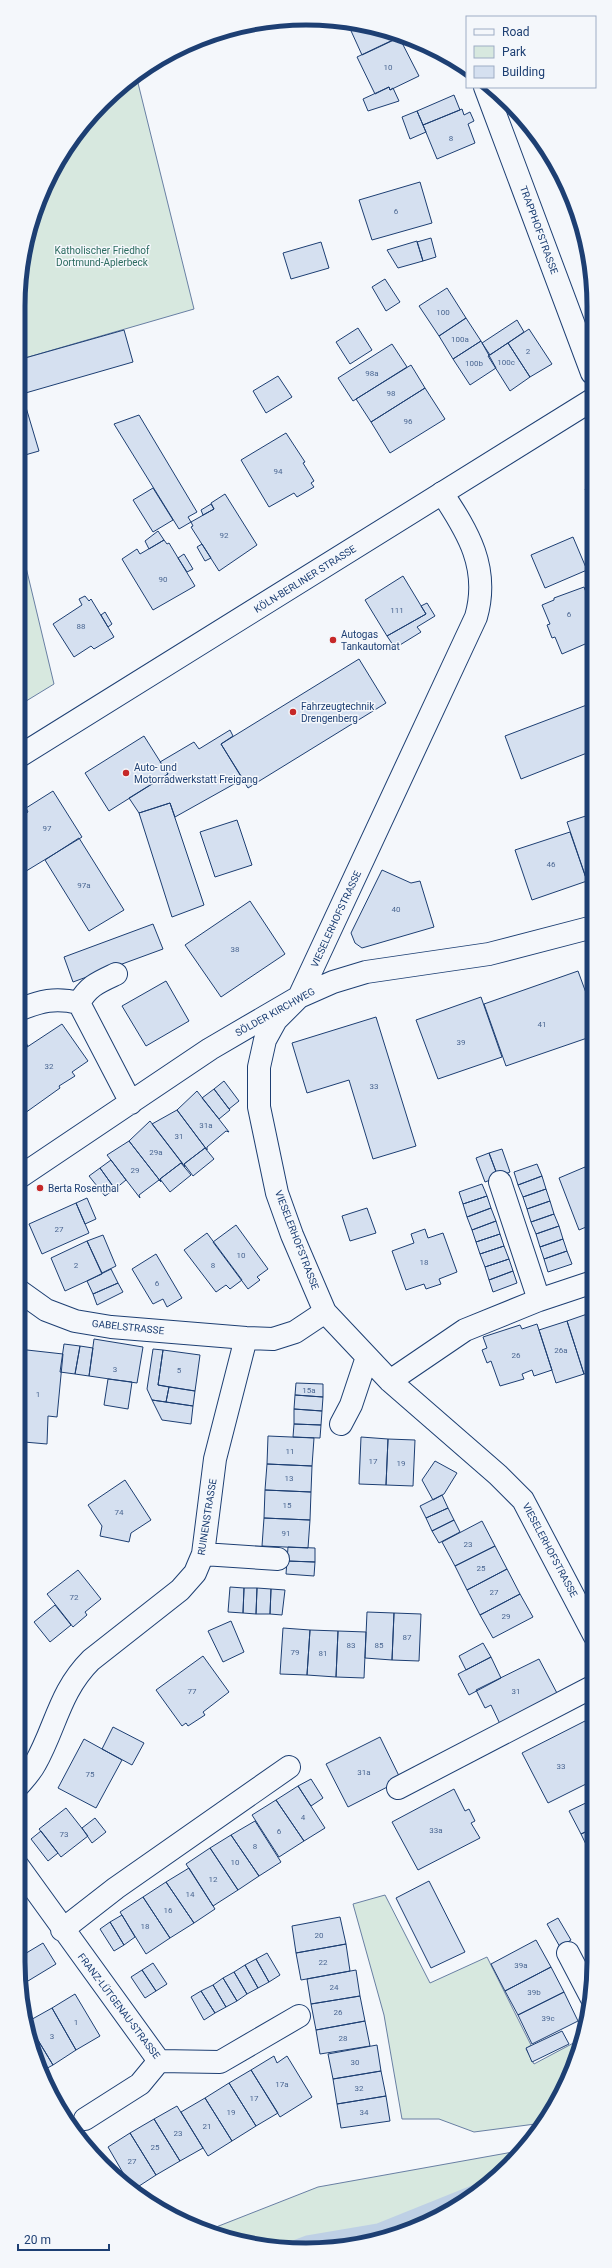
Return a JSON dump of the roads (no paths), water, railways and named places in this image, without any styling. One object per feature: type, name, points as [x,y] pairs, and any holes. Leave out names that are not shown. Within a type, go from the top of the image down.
[{"type":"street","name":"TRAPPHOFSTRASSE","points":[[488,92],[587,360]]},
{"type":"street","name":"KÖLN-BERLINER STRASSE","points":[[25,753],[587,403]]},
{"type":"street","name":"VIESELERHOFSTRASSE","points":[[442,493],[461,521],[473,548],[480,573],[480,602],[476,617],[299,997],[276,1020],[265,1040],[259,1067],[259,1107],[277,1193],[292,1235],[325,1312],[390,1381],[498,1475],[523,1500],[587,1621]]},
{"type":"street","name":"SÖLDER KIRCHWEG","points":[[25,1173],[210,1049],[299,997],[333,982],[366,972],[489,954],[587,928]]},
{"type":"street","points":[[80,1003],[85,992],[93,985],[116,974]]},
{"type":"street","points":[[25,1007],[34,1004],[62,999],[80,1003]]},
{"type":"street","points":[[80,1003],[131,1103]]},
{"type":"street","points":[[500,1182],[539,1300]]},
{"type":"street","points":[[390,1381],[465,1330],[539,1300],[587,1284]]},
{"type":"street","name":"GABELSTRASSE","points":[[25,1295],[46,1310],[75,1321],[111,1327],[246,1338]]},
{"type":"street","points":[[246,1338],[273,1339],[280,1337],[295,1332],[325,1312]]},
{"type":"street","name":"RUINENSTRASSE","points":[[25,1777],[35,1765],[65,1693],[78,1673],[91,1660],[180,1590],[194,1573],[203,1554],[215,1458],[246,1338]]},
{"type":"street","points":[[342,1424],[351,1405],[367,1357]]},
{"type":"street","points":[[203,1554],[278,1559]]},
{"type":"street","points":[[398,1788],[587,1690]]},
{"type":"street","points":[[62,1930],[116,1888],[289,1767]]},
{"type":"street","name":"FRANZ-LÜTGENAU-STRASSE","points":[[25,1876],[62,1930],[159,2061],[220,2062],[299,2016]]},
{"type":"street","points":[[568,1953],[586,1987]]},
{"type":"street","points":[[85,2119],[140,2084],[159,2061]]},
{"type":"waterway","points":[[300,2243],[307,2240],[378,2228],[467,2192]]},
{"type":"place","name":"Autogas Tankautomat","points":[[333,640]]},
{"type":"place","name":"Fahrzeugtechnik Drengenberg","points":[[293,712]]},
{"type":"place","name":"Auto- und Motorradwerkstatt Freigang","points":[[126,773]]},
{"type":"place","name":"Berta Rosenthal","points":[[40,1188]]},
{"type":"park label","name":"Katholischer Friedhof Dortmund-Aplerbeck","points":[[102,256]]}]
